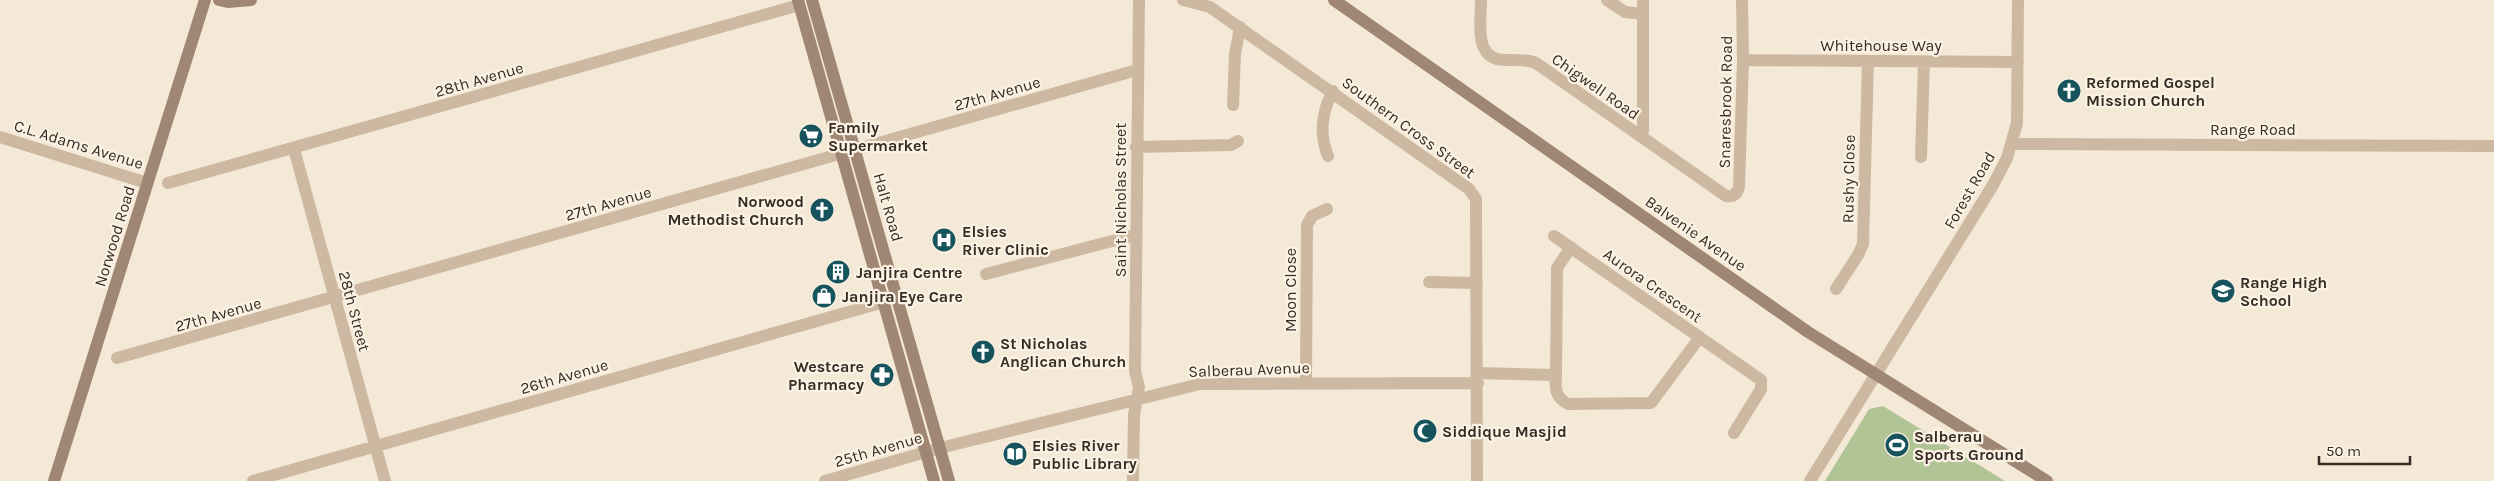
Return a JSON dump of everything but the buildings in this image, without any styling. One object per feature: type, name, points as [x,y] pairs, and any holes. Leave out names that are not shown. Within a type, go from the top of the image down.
[{"type":"street","name":"Norwood Road","points":[[54,481],[205,0]]},
{"type":"street","points":[[219,0],[228,2],[251,0]]},
{"type":"street","points":[[1139,0],[1150,0]]},
{"type":"street","name":"Saint Nicholas Street","points":[[1133,481],[1134,415],[1139,386],[1135,371],[1139,0]]},
{"type":"street","name":"Southern Cross Street","points":[[1183,0],[1210,7],[1240,27],[1469,189],[1476,198],[1477,481]]},
{"type":"street","name":"Balvenie Avenue","points":[[1334,0],[1800,326],[2046,481]]},
{"type":"street","name":"Chigwell Road","points":[[1481,0],[1481,43],[1487,54],[1499,60],[1528,60],[1536,63],[1726,196]]},
{"type":"street","points":[[1607,0],[1625,12],[1643,14]]},
{"type":"street","points":[[1640,136],[1643,131],[1643,0]]},
{"type":"street","name":"Snaresbrook Road","points":[[1726,196],[1734,195],[1739,187],[1743,60],[1742,0]]},
{"type":"street","name":"Forest Road","points":[[1810,481],[1993,185],[2012,144],[2017,123],[2018,0]]},
{"type":"street","name":"Halt Road","points":[[816,1],[855,150],[949,481]]},
{"type":"street","name":"Halt Road","points":[[798,3],[934,481]]},
{"type":"street","name":"28th Avenue","points":[[168,183],[294,149],[798,3]]},
{"type":"street","points":[[1233,105],[1235,54],[1240,27]]},
{"type":"street","name":"Whitehouse Way","points":[[1743,60],[2018,62]]},
{"type":"street","name":"Rushy Close","points":[[1836,289],[1863,244],[1868,61]]},
{"type":"street","points":[[1921,157],[1924,62]]},
{"type":"street","name":"27th Avenue","points":[[117,358],[1137,70]]},
{"type":"street","points":[[1328,156],[1322,142],[1324,107],[1332,91]]},
{"type":"street","name":"C.L. Adams Avenue","points":[[0,137],[147,183]]},
{"type":"street","points":[[1136,147],[1231,145],[1238,141]]},
{"type":"street","name":"Range Road","points":[[2012,144],[2494,146]]},
{"type":"street","name":"28th Street","points":[[294,149],[385,481]]},
{"type":"street","name":"Moon Close","points":[[1306,383],[1306,226],[1312,216],[1327,209]]},
{"type":"street","points":[[986,274],[1136,235]]},
{"type":"street","name":"Aurora Crescent","points":[[1554,236],[1700,337],[1651,403],[1568,404],[1560,400],[1556,391],[1557,268],[1571,248]]},
{"type":"street","points":[[1429,282],[1477,283]]},
{"type":"street","name":"26th Avenue","points":[[253,481],[884,302]]},
{"type":"street","points":[[1700,337],[1760,380],[1761,389],[1734,433]]},
{"type":"street","points":[[1477,378],[1556,375]]},
{"type":"street","name":"Salberau Avenue","points":[[940,448],[1200,384],[1477,378]]},
{"type":"street","name":"25th Avenue","points":[[825,481],[940,448]]},
{"type":"green space","name":"Salberau Sports Ground","points":[[1883,406],[2005,481],[1825,481],[1869,409]]},
{"type":"place","name":"Reformed Gospel Mission Church","points":[[2069,91]]},
{"type":"place","name":"Family Supermarket","points":[[811,136]]},
{"type":"place","name":"Norwood Methodist Church","points":[[822,210]]},
{"type":"place","name":"Elsies River Clinic","points":[[944,240]]},
{"type":"place","name":"Janjira Centre","points":[[838,272]]},
{"type":"place","name":"Range High School","points":[[2223,291]]},
{"type":"place","name":"Janjira Eye Care","points":[[824,296]]},
{"type":"place","name":"St Nicholas Anglican Church","points":[[983,352]]},
{"type":"place","name":"Westcare Pharmacy","points":[[882,375]]},
{"type":"place","name":"Siddique Masjid","points":[[1425,431]]},
{"type":"place","name":"Salberau Sports Ground","points":[[1897,445]]},
{"type":"place","name":"Elsies River Public Library","points":[[1015,454]]}]
